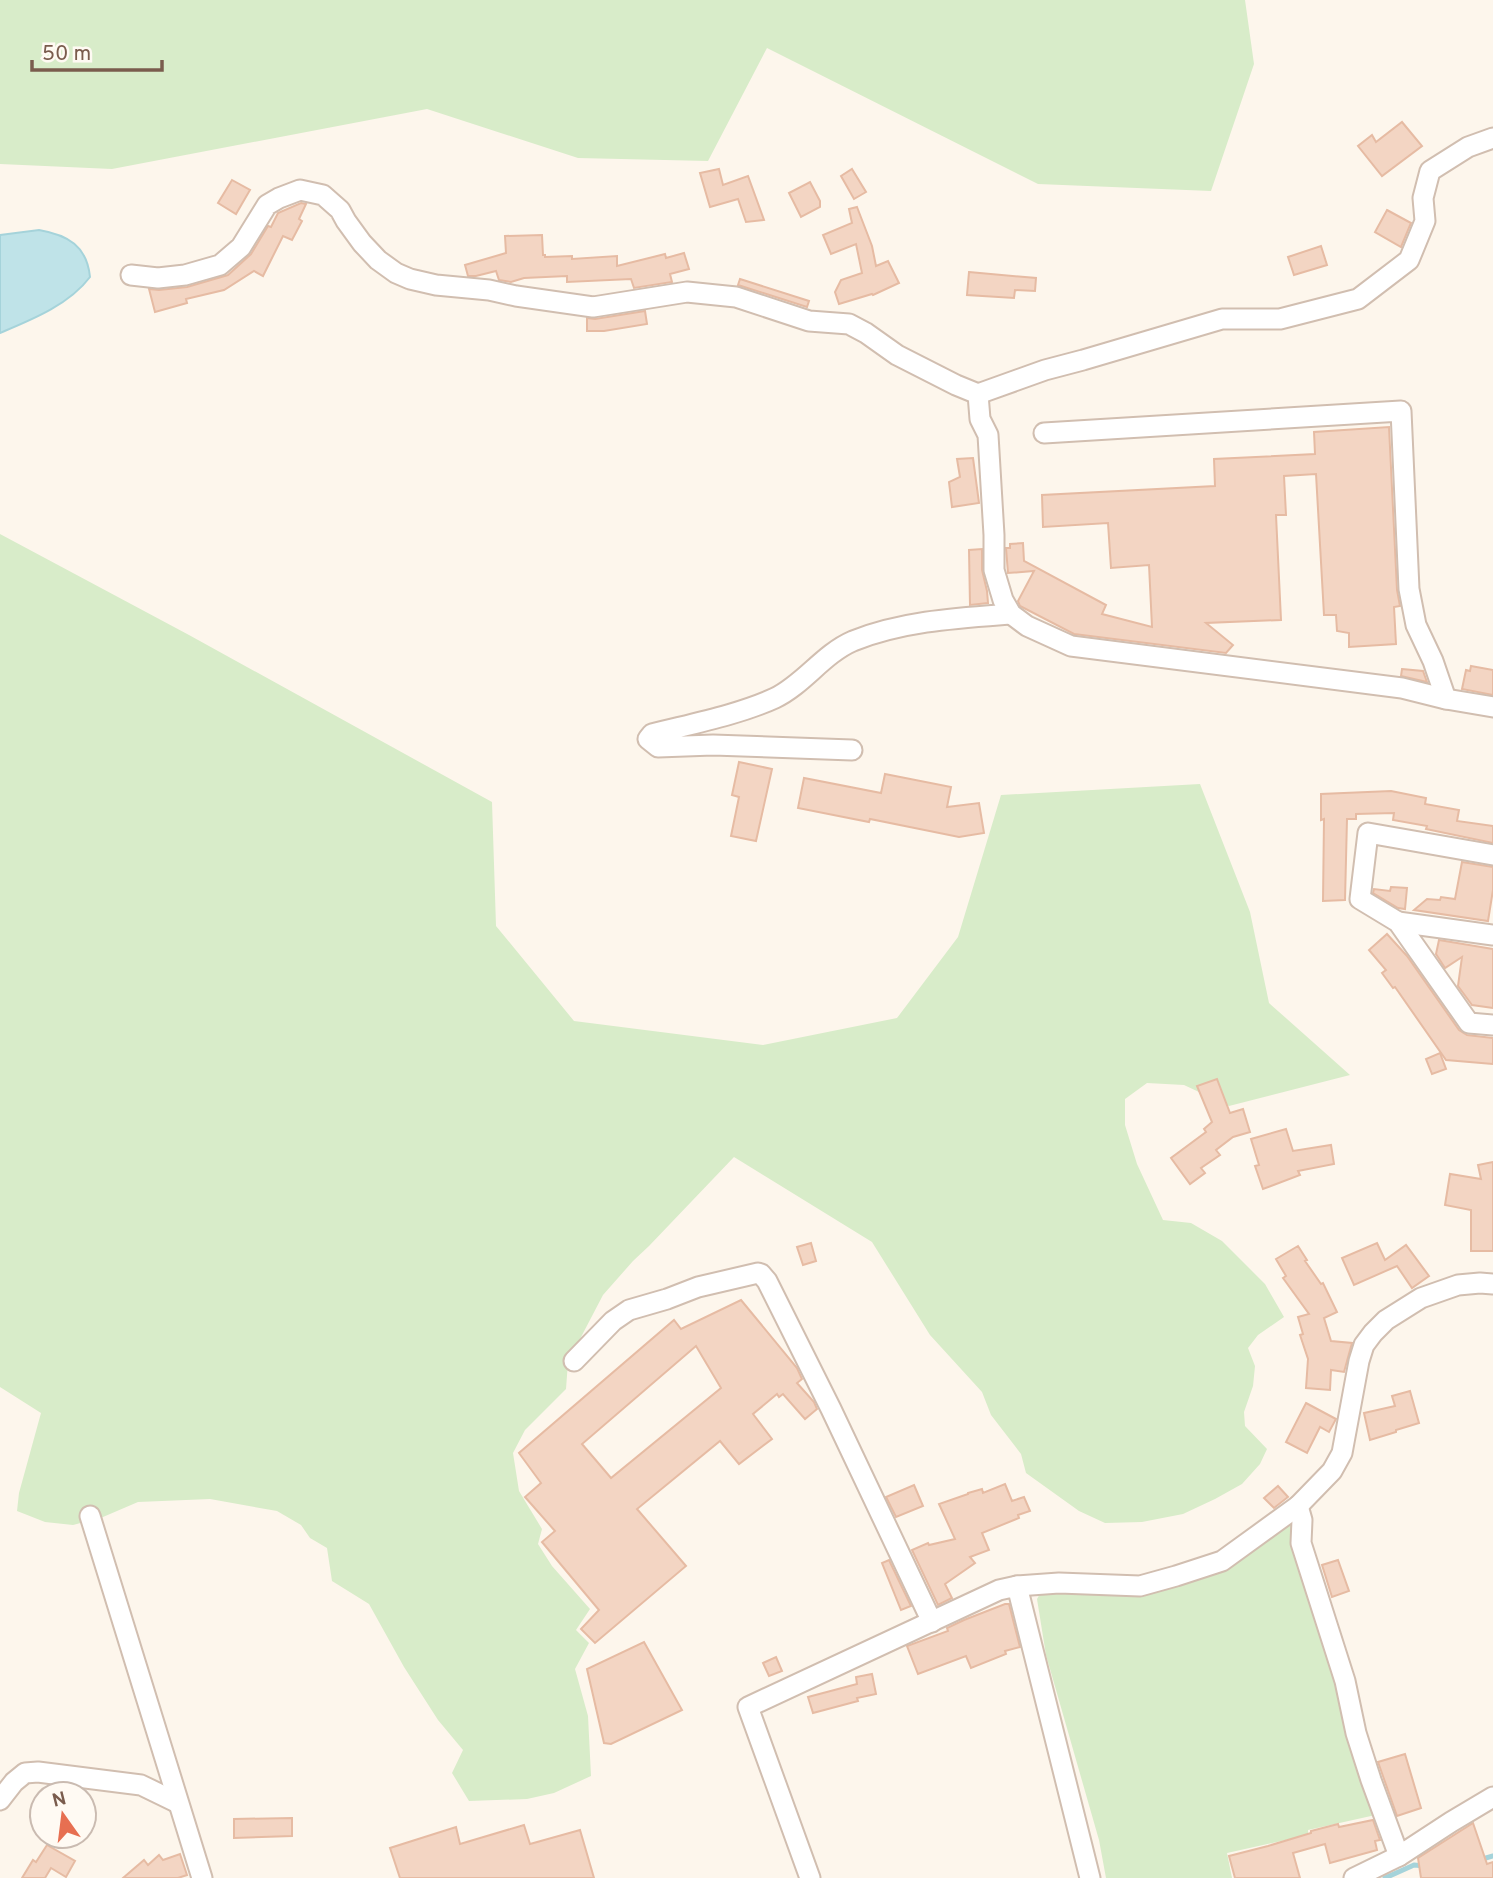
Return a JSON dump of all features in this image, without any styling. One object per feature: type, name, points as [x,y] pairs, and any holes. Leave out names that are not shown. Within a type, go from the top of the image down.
[{"type":"street","points":[[131,275],[158,278],[184,275],[220,265],[241,247],[267,205],[300,190],[323,195],[341,210],[362,243],[378,260],[410,279],[593,307],[687,292],[736,297],[809,321],[849,324],[897,355],[978,394],[1045,370],[1222,319],[1280,319],[1358,299],[1409,260],[1425,221],[1423,198],[1430,171],[1468,147],[1493,138]]},
{"type":"street","points":[[978,394],[980,419],[988,435],[994,570],[1003,600],[1011,614],[1027,626],[1071,646],[1402,688],[1493,707]]},
{"type":"street","points":[[1044,433],[1401,411],[1409,589],[1416,625],[1433,661],[1446,699]]},
{"type":"street","points":[[852,750],[713,744],[658,747],[648,739],[652,734],[728,715],[776,697],[850,642],[887,630],[946,618],[1011,614]]},
{"type":"street","points":[[1493,855],[1368,833],[1360,899],[1398,922],[1493,935]]},
{"type":"street","points":[[1398,922],[1469,1023],[1493,1026]]},
{"type":"street","points":[[574,1361],[613,1321],[629,1310],[698,1287],[761,1274],[767,1281],[831,1409],[932,1622]]},
{"type":"street","points":[[810,1878],[748,1707],[999,1590],[1059,1583],[1140,1586],[1223,1561],[1298,1506],[1332,1471],[1342,1453],[1364,1345],[1373,1333],[1409,1303],[1421,1298],[1458,1285],[1493,1284]]},
{"type":"street","points":[[1298,1506],[1302,1520],[1301,1543],[1345,1681],[1356,1733],[1399,1856]]},
{"type":"street","points":[[90,1516],[202,1878]]},
{"type":"street","points":[[1017,1587],[1090,1878]]},
{"type":"street","points":[[0,1800],[25,1773],[38,1772],[141,1785],[178,1803]]},
{"type":"street","points":[[1354,1878],[1399,1856],[1493,1797]]},
{"type":"green space","points":[[0,0],[1245,0],[1254,64],[1211,191],[1038,184],[767,48],[708,161],[578,158],[427,109],[112,169],[0,164]]},
{"type":"green space","points":[[0,534],[492,802],[496,926],[574,1021],[763,1045],[897,1018],[958,937],[1001,795],[1200,784],[1250,912],[1269,1003],[1350,1075],[1229,1106],[1184,1085],[1147,1083],[1125,1099],[1125,1125],[1137,1164],[1163,1220],[1191,1223],[1222,1241],[1265,1284],[1284,1317],[1258,1335],[1248,1348],[1255,1366],[1253,1386],[1244,1412],[1245,1426],[1267,1449],[1260,1464],[1242,1484],[1183,1514],[1142,1522],[1105,1523],[1079,1511],[1026,1473],[1021,1454],[991,1415],[982,1392],[930,1335],[872,1242],[734,1157],[603,1295],[568,1362],[566,1389],[525,1430],[513,1453],[519,1491],[542,1529],[538,1544],[552,1566],[590,1609],[576,1630],[589,1643],[575,1669],[588,1716],[591,1776],[554,1793],[527,1799],[469,1801],[452,1773],[463,1750],[438,1720],[404,1667],[369,1604],[332,1581],[327,1548],[310,1538],[301,1525],[277,1511],[210,1499],[138,1502],[103,1517],[73,1525],[45,1522],[17,1511],[19,1493],[41,1413],[0,1387]]},
{"type":"green space","points":[[1296,1516],[1380,1814],[1308,1830],[1308,1835],[1227,1853],[1232,1878],[1106,1878],[1099,1840],[1046,1655],[1037,1599],[1041,1592],[1137,1594],[1164,1590],[1201,1577]]},
{"type":"water","points":[[39,230],[59,235],[74,244],[85,257],[90,277],[60,304],[0,333],[0,235]]},
{"type":"building","points":[[1402,122],[1422,146],[1382,176],[1358,146],[1372,135],[1376,142]]},
{"type":"building","points":[[719,169],[723,185],[748,176],[764,220],[746,222],[738,199],[710,207],[700,173]]},
{"type":"building","points":[[852,169],[866,192],[854,199],[841,176]]},
{"type":"building","points":[[232,180],[250,190],[236,214],[218,203]]},
{"type":"building","points":[[810,182],[820,201],[820,207],[801,217],[789,193]]},
{"type":"building","points":[[301,203],[306,204],[299,219],[302,221],[292,240],[283,236],[263,276],[254,271],[224,290],[186,299],[187,303],[155,312],[149,289],[187,287],[228,275],[251,254],[278,213]]},
{"type":"building","points":[[857,207],[872,246],[876,266],[888,261],[899,283],[873,295],[839,304],[835,292],[841,280],[862,273],[856,244],[831,254],[823,235],[852,223],[849,209]]},
{"type":"building","points":[[1387,210],[1411,223],[1401,247],[1375,232]]},
{"type":"building","points":[[542,235],[545,257],[572,256],[572,259],[617,256],[617,266],[665,254],[666,258],[684,253],[689,269],[670,274],[672,282],[634,288],[631,279],[567,282],[567,276],[524,278],[511,282],[499,280],[496,271],[468,276],[465,265],[506,253],[505,236]]},
{"type":"building","points":[[1321,246],[1327,265],[1294,275],[1288,257]]},
{"type":"building","points":[[969,272],[1036,278],[1035,291],[1015,290],[1014,298],[967,295]]},
{"type":"building","points":[[740,279],[809,301],[807,307],[738,285]]},
{"type":"building","points":[[645,311],[647,324],[587,331],[587,318]]},
{"type":"building","points":[[1389,427],[1400,606],[1394,607],[1396,644],[1349,647],[1349,633],[1337,631],[1336,615],[1324,615],[1316,474],[1284,476],[1286,515],[1276,515],[1281,620],[1206,623],[1233,645],[1226,653],[1074,634],[1020,606],[1018,601],[1034,571],[1008,573],[1006,548],[1010,548],[1010,544],[1023,543],[1024,561],[1106,605],[1102,614],[1152,627],[1149,565],[1111,568],[1108,523],[1043,527],[1042,495],[1215,486],[1214,459],[1315,454],[1314,432]]},
{"type":"building","points":[[973,458],[979,503],[952,507],[949,482],[960,477],[957,459]]},
{"type":"building","points":[[982,549],[982,570],[988,603],[970,605],[969,550]]},
{"type":"building","points":[[1471,666],[1493,670],[1493,695],[1462,689],[1466,670],[1470,671]]},
{"type":"building","points":[[1402,669],[1423,671],[1427,682],[1401,676]]},
{"type":"building","points":[[739,762],[772,769],[756,841],[731,836],[739,797],[732,795]]},
{"type":"building","points":[[885,774],[951,787],[947,807],[979,803],[984,833],[959,837],[798,808],[804,778],[881,793]]},
{"type":"building","points":[[1391,791],[1426,798],[1425,804],[1459,810],[1457,821],[1493,826],[1493,843],[1393,820],[1394,813],[1356,814],[1356,819],[1347,819],[1345,900],[1323,901],[1324,819],[1321,820],[1321,794]]},
{"type":"building","points":[[1462,862],[1493,867],[1493,890],[1488,921],[1414,910],[1427,899],[1455,899]]},
{"type":"building","points":[[1391,887],[1407,888],[1405,909],[1398,908],[1373,893],[1374,889],[1390,891]]},
{"type":"building","points":[[1387,934],[1407,956],[1459,1030],[1467,1035],[1493,1038],[1493,1064],[1446,1060],[1395,987],[1393,988],[1382,973],[1386,970],[1369,950]]},
{"type":"building","points":[[1439,940],[1493,949],[1493,1008],[1472,1005],[1458,986],[1462,957],[1445,968],[1436,954]]},
{"type":"building","points":[[1440,1053],[1446,1069],[1432,1074],[1426,1059]]},
{"type":"building","points":[[1217,1079],[1230,1113],[1243,1109],[1250,1132],[1233,1137],[1216,1150],[1220,1155],[1201,1168],[1205,1173],[1190,1184],[1171,1158],[1206,1132],[1204,1129],[1212,1122],[1197,1086]]},
{"type":"building","points":[[1286,1129],[1293,1151],[1331,1145],[1334,1164],[1298,1171],[1300,1175],[1263,1189],[1255,1166],[1259,1165],[1251,1139]]},
{"type":"building","points":[[1493,1162],[1493,1251],[1471,1251],[1471,1210],[1445,1205],[1450,1174],[1481,1179],[1478,1165]]},
{"type":"building","points":[[811,1243],[816,1261],[803,1265],[797,1247]]},
{"type":"building","points":[[1377,1243],[1385,1260],[1406,1245],[1429,1276],[1412,1288],[1397,1266],[1354,1285],[1342,1258]]},
{"type":"building","points":[[1298,1246],[1307,1260],[1305,1261],[1321,1284],[1323,1283],[1337,1312],[1324,1318],[1331,1341],[1352,1343],[1344,1372],[1331,1370],[1330,1390],[1306,1388],[1308,1359],[1300,1335],[1303,1334],[1298,1317],[1309,1314],[1283,1278],[1286,1276],[1276,1259]]},
{"type":"building","points":[[741,1300],[797,1368],[802,1379],[797,1383],[817,1409],[805,1419],[783,1394],[779,1397],[777,1394],[753,1414],[772,1439],[739,1464],[720,1441],[637,1509],[686,1566],[595,1643],[581,1629],[599,1610],[542,1542],[555,1531],[525,1497],[541,1483],[519,1453],[674,1320],[681,1329]],"holes":[[[696,1346],[721,1388],[611,1478],[582,1444]]]},
{"type":"building","points":[[1410,1391],[1419,1423],[1370,1440],[1364,1413],[1395,1406],[1392,1396]]},
{"type":"building","points":[[1306,1403],[1336,1419],[1329,1432],[1320,1427],[1307,1453],[1286,1442]]},
{"type":"building","points":[[1005,1484],[1012,1501],[1024,1497],[1030,1511],[982,1533],[989,1550],[970,1557],[975,1563],[945,1584],[952,1598],[938,1605],[912,1550],[928,1543],[929,1545],[955,1539],[939,1504],[982,1489],[983,1493]]},
{"type":"building","points":[[914,1485],[923,1506],[896,1517],[886,1497]]},
{"type":"building","points":[[1278,1486],[1288,1497],[1274,1508],[1264,1498]]},
{"type":"building","points":[[889,1560],[911,1606],[901,1610],[882,1563]]},
{"type":"building","points":[[1338,1560],[1349,1591],[1332,1597],[1322,1565]]},
{"type":"building","points":[[1009,1604],[1020,1647],[1005,1651],[1006,1654],[971,1668],[966,1656],[918,1674],[907,1646],[948,1631],[947,1628]]},
{"type":"building","points":[[644,1642],[682,1710],[611,1744],[604,1743],[587,1669]]},
{"type":"building","points":[[776,1657],[782,1671],[769,1676],[763,1663]]},
{"type":"building","points":[[872,1674],[876,1694],[813,1713],[808,1697],[857,1684],[856,1677]]},
{"type":"building","points":[[1405,1754],[1421,1808],[1397,1816],[1378,1762]]},
{"type":"building","points":[[292,1818],[292,1836],[234,1838],[234,1819]]},
{"type":"building","points":[[1373,1820],[1380,1840],[1375,1841],[1377,1850],[1330,1863],[1325,1844],[1293,1853],[1300,1878],[1235,1878],[1229,1856],[1338,1824],[1339,1827]]},
{"type":"building","points":[[1473,1823],[1487,1864],[1493,1862],[1493,1878],[1421,1878],[1418,1858]]},
{"type":"building","points":[[524,1825],[530,1844],[580,1830],[594,1878],[400,1878],[390,1848],[456,1827],[460,1844]]},
{"type":"building","points":[[44,1850],[56,1850],[75,1861],[66,1877],[51,1868],[45,1878],[22,1878],[33,1860],[36,1862]]},
{"type":"building","points":[[180,1854],[187,1875],[178,1878],[123,1878],[144,1860],[148,1865],[159,1855],[163,1860]]},
{"type":"waterway","points":[[1479,1860],[1493,1856]]},
{"type":"waterway","points":[[1385,1878],[1414,1865],[1425,1866]]}]
